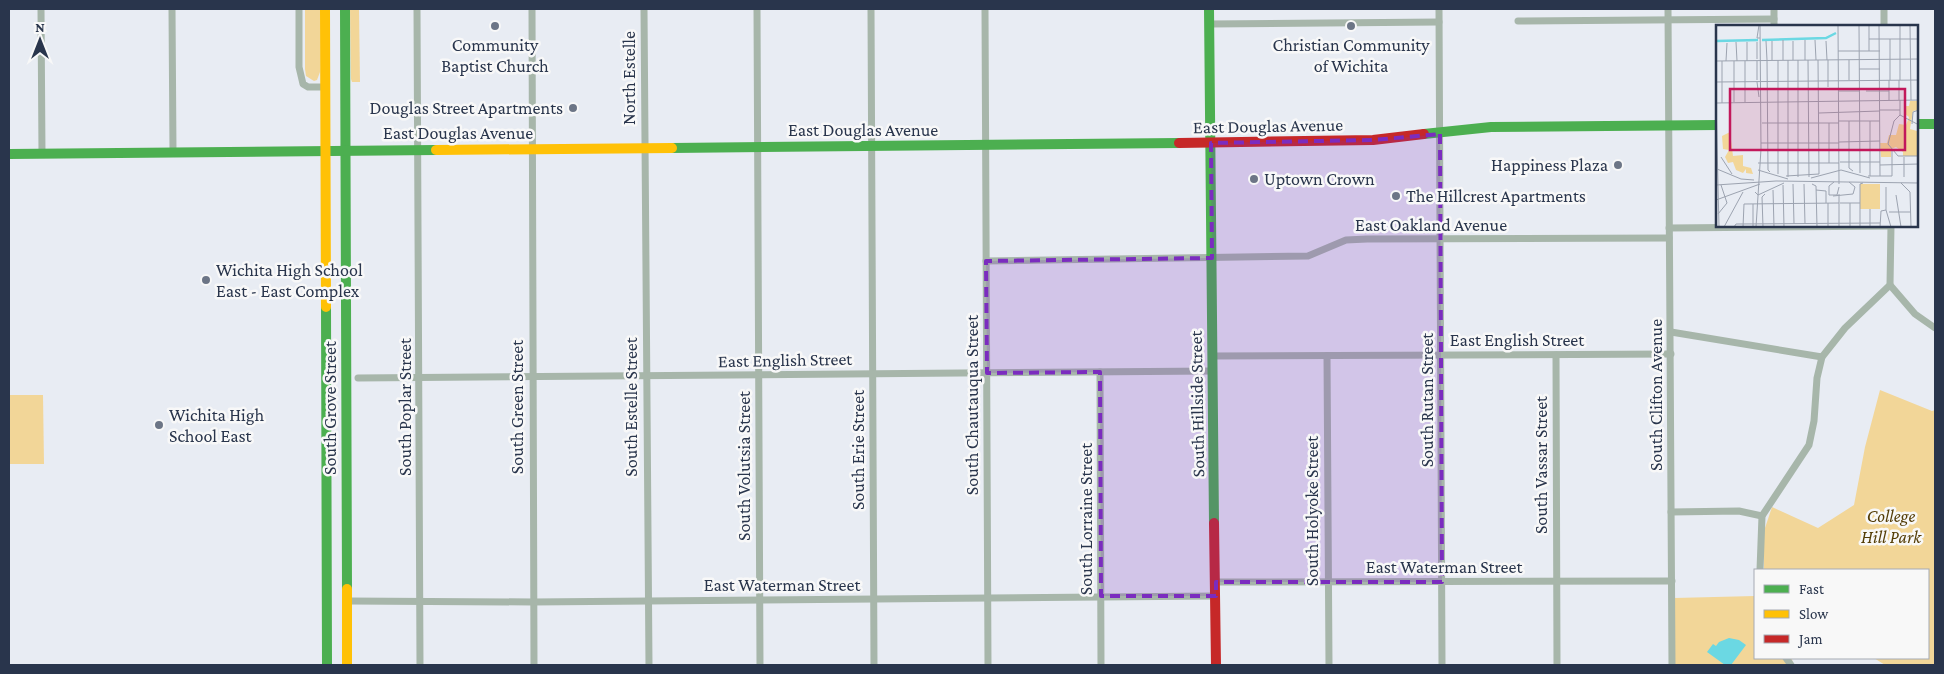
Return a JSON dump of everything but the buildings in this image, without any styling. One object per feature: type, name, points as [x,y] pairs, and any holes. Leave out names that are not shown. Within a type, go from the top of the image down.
[{"type":"main road","name":"South Grove Street","points":[[325,9],[327,665]]},
{"type":"main road","name":"South Grove Street","points":[[345,9],[348,665]]},
{"type":"main road","name":"South Hillside Street","points":[[1209,9],[1216,665]]},
{"type":"main road","points":[[1919,124],[1935,124]]},
{"type":"main road","name":"East Douglas Avenue","points":[[9,154],[1211,143],[1373,140],[1492,127],[1716,125]]},
{"type":"street","points":[[41,9],[42,154]]},
{"type":"street","points":[[172,9],[173,152]]},
{"type":"street","points":[[299,9],[300,67],[303,84],[308,87],[326,87]]},
{"type":"street","name":"South Poplar Street","points":[[417,9],[420,665]]},
{"type":"street","name":"South Green Street","points":[[532,9],[534,665]]},
{"type":"street","name":"North Estelle","points":[[644,9],[644,148]]},
{"type":"street","name":"South Volutsia Street","points":[[757,9],[760,665]]},
{"type":"street","name":"South Erie Street","points":[[871,9],[870,146],[874,665]]},
{"type":"street","name":"South Chautauqua Street","points":[[985,9],[988,665]]},
{"type":"street","name":"South Rutan Street","points":[[1439,9],[1442,665]]},
{"type":"street","name":"South Clifton Avenue","points":[[1668,9],[1672,665]]},
{"type":"street","points":[[1518,21],[1668,20],[1774,23],[1774,9]]},
{"type":"street","points":[[1884,9],[1884,25]]},
{"type":"street","points":[[1209,24],[1439,22]]},
{"type":"street","name":"South Estelle Street","points":[[644,148],[649,665]]},
{"type":"street","points":[[1669,228],[1716,228]]},
{"type":"street","points":[[1892,228],[1890,285],[1915,314],[1935,328]]},
{"type":"street","name":"East Oakland Avenue","points":[[986,261],[1308,256],[1346,240],[1669,238]]},
{"type":"street","points":[[1760,569],[1762,516],[1809,445],[1814,421],[1817,378],[1822,357],[1844,328],[1890,285]]},
{"type":"street","points":[[1671,332],[1822,357]]},
{"type":"street","name":"East English Street","points":[[1213,356],[1671,354]]},
{"type":"street","name":"South Vassar Street","points":[[1556,355],[1557,665]]},
{"type":"street","name":"South Holyoke Street","points":[[1327,356],[1329,665]]},
{"type":"street","name":"East English Street","points":[[358,378],[420,379],[1213,371]]},
{"type":"street","name":"South Lorraine Street","points":[[1100,372],[1101,665]]},
{"type":"street","points":[[1671,512],[1739,511],[1762,516]]},
{"type":"street","name":"East Waterman Street","points":[[1216,582],[1672,581]]},
{"type":"street","name":"East Waterman Street","points":[[348,601],[533,602],[1216,596]]},
{"type":"highlighted area","points":[[1440,134],[1442,582],[1216,582],[1216,596],[1101,596],[1100,372],[987,373],[986,261],[1212,258],[1211,143],[1373,140]]},
{"type":"green space","points":[[305,9],[320,9],[320,72],[317,80],[314,81],[306,76],[305,69]]},
{"type":"green space","points":[[350,9],[359,9],[360,82],[352,82],[351,79]]},
{"type":"green space","name":"College Hill Park","points":[[1880,390],[1932,411],[1935,410],[1935,665],[1885,665],[1876,659],[1929,659],[1929,569],[1764,569],[1764,531],[1772,507],[1818,528],[1854,505],[1865,447]]},
{"type":"green space","points":[[9,395],[43,395],[44,464],[9,464]]},
{"type":"green space","points":[[1754,596],[1754,659],[1792,659],[1793,665],[1675,665],[1674,598]]},
{"type":"water","points":[[1729,638],[1739,640],[1746,645],[1731,665],[1725,665],[1707,652],[1713,644],[1716,646],[1719,642]]},
{"type":"traffic: fast","points":[[345,9],[347,589]]},
{"type":"traffic: fast","points":[[1209,9],[1214,523]]},
{"type":"traffic: fast","points":[[1919,124],[1935,124]]},
{"type":"traffic: fast","points":[[1424,134],[1491,127],[1716,125]]},
{"type":"traffic: fast","points":[[672,148],[1179,143]]},
{"type":"traffic: fast","points":[[9,154],[436,150]]},
{"type":"traffic: fast","points":[[326,307],[327,665]]},
{"type":"traffic: slow","points":[[325,9],[326,307]]},
{"type":"traffic: slow","points":[[436,150],[672,148]]},
{"type":"traffic: slow","points":[[347,589],[347,665]]},
{"type":"traffic: jam","points":[[1179,143],[1373,140],[1424,134]]},
{"type":"traffic: jam","points":[[1214,523],[1216,665]]},
{"type":"place","name":"Community Baptist Church","points":[[495,26]]},
{"type":"place","name":"Christian Community of Wichita","points":[[1351,26]]},
{"type":"place","name":"Douglas Street Apartments","points":[[573,108]]},
{"type":"place","name":"Happiness Plaza","points":[[1618,165]]},
{"type":"place","name":"Uptown Crown","points":[[1254,179]]},
{"type":"place","name":"The Hillcrest Apartments","points":[[1396,196]]},
{"type":"place","name":"Wichita High School East - East Complex","points":[[206,280]]},
{"type":"place","name":"Wichita High School East","points":[[159,425]]}]
